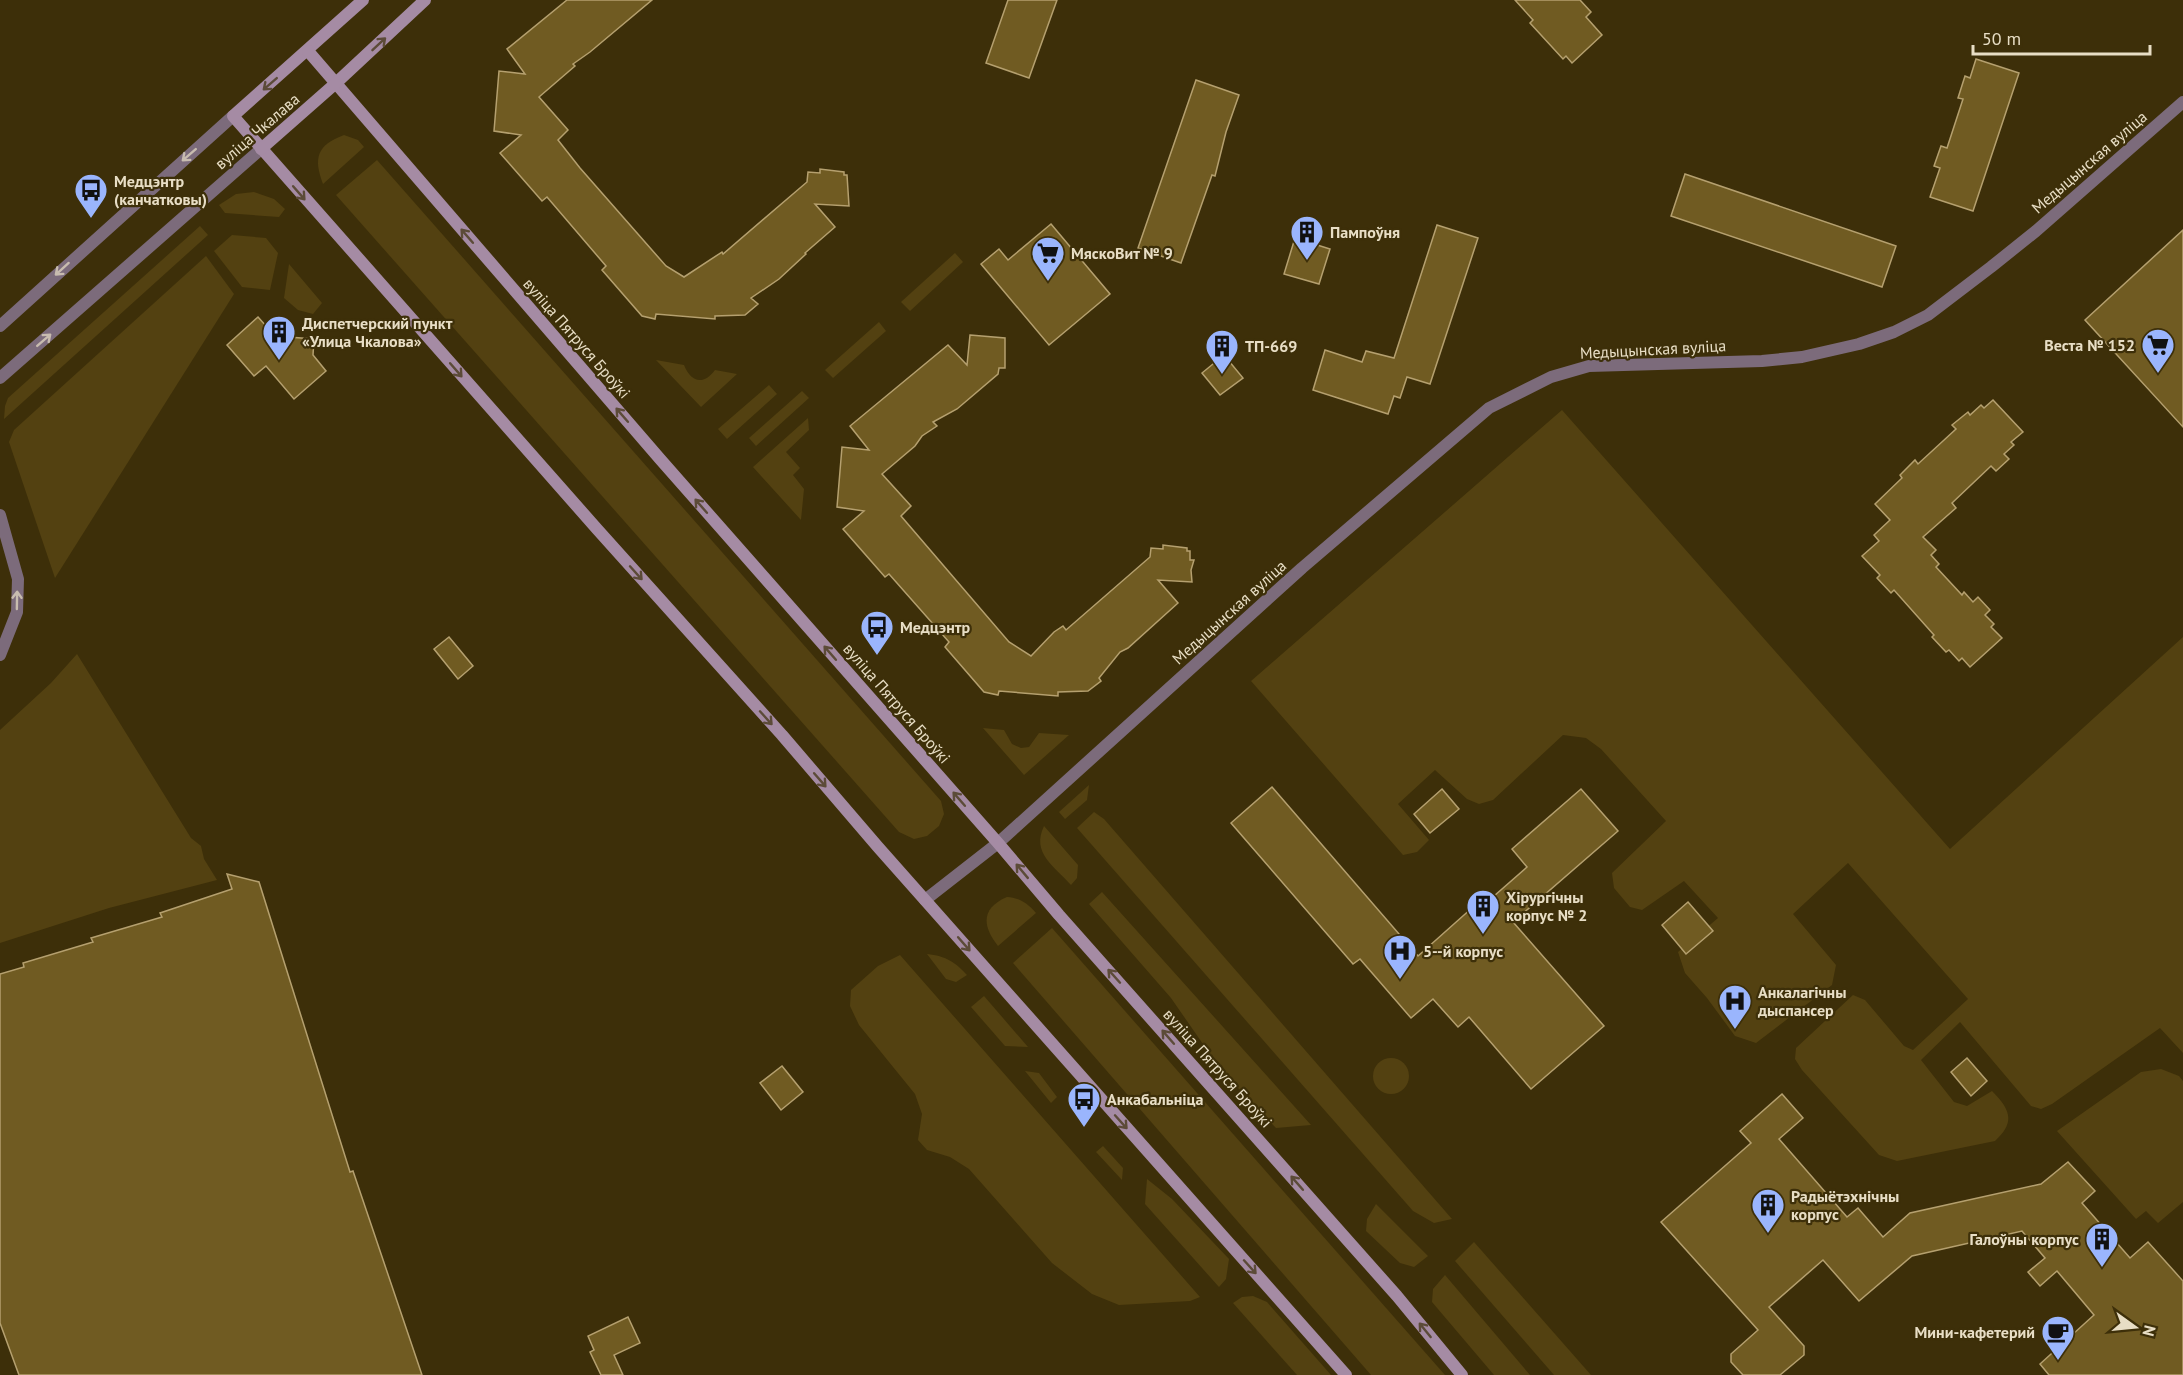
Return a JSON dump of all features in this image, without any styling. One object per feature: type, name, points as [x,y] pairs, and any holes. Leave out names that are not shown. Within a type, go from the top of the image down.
[{"type":"main road","name":"вуліца Чкалава","points":[[233,116],[363,0]]},
{"type":"main road","name":"вуліца Чкалава","points":[[261,149],[425,0]]},
{"type":"main road","name":"вуліца Пятруся Броўкі","points":[[308,51],[660,459],[1070,928],[1397,1296],[1462,1375]]},
{"type":"main road","points":[[233,116],[1346,1375]]},
{"type":"street","name":"Медыцынская вуліца","points":[[925,900],[998,843],[1302,568],[1489,408],[1551,376],[1589,366],[1762,361],[1802,357],[1859,344],[1894,332],[1928,315],[1991,267],[2183,102]]},
{"type":"street","name":"вуліца Чкалава","points":[[0,326],[168,172],[233,116]]},
{"type":"street","name":"вуліца Чкалава","points":[[0,378],[261,149]]},
{"type":"street","points":[[0,515],[18,579],[17,612],[0,655]]},
{"type":"shaded area","points":[[344,135],[358,140],[364,147],[323,184],[318,167],[320,154],[328,143]]},
{"type":"shaded area","points":[[377,160],[941,801],[944,814],[939,826],[927,836],[914,839],[899,832],[336,195]]},
{"type":"shaded area","points":[[254,192],[274,199],[285,209],[279,217],[225,213],[219,205],[236,194]]},
{"type":"shaded area","points":[[200,226],[208,235],[4,419],[8,398]]},
{"type":"shaded area","points":[[232,235],[266,238],[278,253],[270,290],[242,287],[214,251]]},
{"type":"shaded area","points":[[955,253],[963,262],[910,311],[901,302]]},
{"type":"shaded area","points":[[206,256],[234,294],[55,578],[9,442],[14,430]]},
{"type":"shaded area","points":[[289,264],[322,303],[313,314],[298,310],[284,298]]},
{"type":"shaded area","points":[[879,322],[886,331],[833,378],[825,370]]},
{"type":"shaded area","points":[[656,360],[684,365],[690,375],[698,380],[706,378],[715,370],[737,374],[701,407]]},
{"type":"shaded area","points":[[769,385],[777,394],[727,439],[718,429]]},
{"type":"shaded area","points":[[802,391],[809,398],[756,446],[749,438]]},
{"type":"shaded area","points":[[1562,410],[1950,849],[2183,637],[2183,1053],[2160,1028],[2052,1104],[2041,1109],[2031,1106],[1960,1022],[1921,1060],[1954,1102],[1967,1106],[1992,1091],[2006,1110],[2008,1122],[2006,1128],[1995,1141],[1897,1161],[1879,1155],[1802,1070],[1795,1059],[1796,1048],[1853,995],[1865,1000],[1904,1046],[1913,1050],[1968,999],[1848,863],[1793,914],[1836,965],[1832,985],[1756,1043],[1735,1036],[1685,973],[1678,952],[1718,918],[1684,881],[1642,910],[1630,907],[1614,888],[1612,873],[1666,821],[1601,749],[1586,738],[1563,735],[1493,800],[1479,804],[1467,799],[1435,770],[1398,804],[1429,840],[1417,852],[1403,855],[1251,681]]},
{"type":"shaded area","points":[[808,418],[809,430],[786,452],[800,468],[793,475],[804,489],[801,520],[753,467]]},
{"type":"shaded area","points":[[77,654],[191,838],[201,846],[204,859],[217,880],[109,908],[0,943],[0,730],[51,683]]},
{"type":"shaded area","points":[[983,728],[1004,730],[1012,744],[1021,748],[1029,747],[1039,733],[1069,735],[1024,775]]},
{"type":"shaded area","points":[[1089,785],[1087,800],[1065,819],[1059,812]]},
{"type":"shaded area","points":[[1094,812],[1104,819],[1452,1219],[1434,1223],[1413,1211],[1077,828]]},
{"type":"shaded area","points":[[1044,826],[1078,865],[1077,878],[1071,885],[1042,852],[1040,844]]},
{"type":"shaded area","points":[[1102,892],[1311,1125],[1276,1128],[1221,1070],[1171,998],[1089,904]]},
{"type":"shaded area","points":[[1007,897],[1023,902],[1036,913],[998,946],[989,931],[987,918],[992,906]]},
{"type":"shaded area","points":[[1052,928],[1445,1375],[1371,1375],[1013,963]]},
{"type":"shaded area","points":[[927,954],[950,960],[967,975],[956,982],[946,979]]},
{"type":"shaded area","points":[[900,955],[1200,1297],[1190,1301],[1119,1305],[1092,1294],[1052,1263],[969,1169],[950,1157],[927,1150],[918,1140],[922,1114],[915,1094],[859,1025],[850,1006],[851,990],[878,966]]},
{"type":"shaded area","points":[[984,996],[1028,1047],[1005,1046],[971,1007]]},
{"type":"shaded area","points":[[1391,1058],[1404,1063],[1409,1076],[1404,1089],[1391,1094],[1378,1089],[1373,1076],[1378,1063]]},
{"type":"shaded area","points":[[2161,1069],[2179,1076],[2183,1081],[2183,1202],[2158,1223],[2146,1211],[2136,1219],[2057,1131],[2141,1072]]},
{"type":"shaded area","points":[[1025,1071],[1039,1073],[1057,1097],[1051,1103]]},
{"type":"shaded area","points":[[1103,1146],[1123,1168],[1122,1180],[1096,1152]]},
{"type":"shaded area","points":[[1147,1179],[1172,1199],[1229,1259],[1226,1279],[1219,1287],[1145,1204]]},
{"type":"shaded area","points":[[1376,1204],[1428,1256],[1414,1267],[1400,1263],[1366,1231],[1367,1219]]},
{"type":"shaded area","points":[[1474,1242],[1591,1375],[1554,1375],[1455,1261]]},
{"type":"shaded area","points":[[1445,1275],[1530,1375],[1494,1375],[1432,1302],[1433,1289]]},
{"type":"shaded area","points":[[1253,1296],[1267,1302],[1331,1375],[1297,1375],[1233,1303],[1242,1297]]},
{"type":"building","points":[[567,0],[652,0],[573,64],[575,66],[539,97],[568,130],[558,140],[666,266],[684,277],[722,252],[723,254],[807,182],[808,172],[820,173],[820,169],[844,172],[844,175],[847,175],[849,206],[815,204],[835,227],[779,279],[751,298],[758,304],[745,315],[715,316],[715,319],[656,314],[655,319],[642,316],[602,270],[606,266],[547,197],[542,201],[500,153],[521,135],[494,131],[499,71],[525,74],[507,49]]},
{"type":"building","points":[[1008,0],[1057,0],[1029,78],[986,63]]},
{"type":"building","points":[[1515,0],[1580,0],[1591,12],[1586,17],[1602,35],[1572,63],[1566,56],[1563,59],[1530,23],[1533,20]]},
{"type":"building","points":[[1976,59],[2019,73],[1973,211],[1930,197],[1940,168],[1934,166],[1941,146],[1947,148],[1963,99],[1958,98],[1965,76],[1970,78]]},
{"type":"building","points":[[1196,80],[1239,95],[1226,132],[1215,176],[1212,175],[1181,263],[1138,248]]},
{"type":"building","points":[[1685,174],[1896,246],[1882,287],[1671,216]]},
{"type":"building","name":"МяскоВит № 9","points":[[1051,224],[1110,294],[1049,345],[981,264],[999,249],[1008,260]]},
{"type":"building","points":[[1437,225],[1478,238],[1430,384],[1407,377],[1400,398],[1394,396],[1388,414],[1313,390],[1325,350],[1362,362],[1366,351],[1394,358]]},
{"type":"building","name":"Веста № 152","points":[[2183,230],[2183,427],[2085,320]]},
{"type":"building","name":"Пампоўня","points":[[1295,238],[1330,249],[1319,284],[1284,274]]},
{"type":"building","name":"Диспетчерский пункт «Улица Чкалова»","points":[[258,317],[275,336],[314,339],[313,355],[326,371],[294,399],[266,366],[254,376],[227,345]]},
{"type":"building","points":[[970,335],[1005,338],[1005,368],[999,368],[998,374],[957,409],[933,422],[937,426],[922,436],[915,446],[882,474],[911,506],[901,516],[1009,642],[1031,656],[1054,632],[1063,626],[1066,630],[1150,557],[1151,548],[1163,549],[1163,545],[1187,548],[1187,551],[1190,551],[1190,560],[1194,560],[1191,570],[1192,582],[1158,580],[1178,603],[1128,648],[1120,652],[1099,678],[1101,681],[1088,691],[1058,692],[1058,696],[999,691],[998,695],[984,692],[945,647],[949,642],[889,574],[885,577],[843,529],[864,511],[837,507],[842,447],[869,450],[850,426],[948,345],[967,365]]},
{"type":"building","name":"ТП-669","points":[[1224,355],[1243,378],[1220,395],[1202,373]]},
{"type":"building","points":[[1993,400],[2023,432],[2011,442],[2014,445],[2004,454],[2009,459],[1996,471],[1991,466],[1952,503],[1956,508],[1923,537],[1936,550],[1931,555],[1939,564],[1936,567],[1962,595],[1964,592],[1973,602],[1978,597],[1990,610],[1985,615],[1994,624],[1991,627],[2002,638],[1970,667],[1962,658],[1959,661],[1949,650],[1946,652],[1894,590],[1891,593],[1877,578],[1880,575],[1862,556],[1879,541],[1874,535],[1890,520],[1875,504],[1902,478],[1900,475],[1915,460],[1918,464],[1956,429],[1952,425],[1968,412],[1970,415],[1981,405],[1984,408]]},
{"type":"building","points":[[449,637],[473,666],[458,679],[434,649]]},
{"type":"building","name":"Хірургічны корпус № 2","points":[[1272,787],[1418,956],[1482,899],[1486,903],[1527,867],[1512,849],[1581,789],[1618,831],[1513,922],[1604,1026],[1531,1089],[1469,1017],[1458,1027],[1433,999],[1411,1018],[1360,959],[1353,964],[1231,823]]},
{"type":"building","points":[[1442,789],[1459,809],[1430,833],[1414,814]]},
{"type":"building","points":[[227,874],[259,882],[350,1172],[353,1171],[422,1375],[19,1375],[0,1323],[0,974],[24,967],[23,963],[93,942],[91,938],[162,917],[160,913],[232,889]]},
{"type":"building","points":[[1688,902],[1713,931],[1686,954],[1662,925]]},
{"type":"building","points":[[1967,1058],[1987,1081],[1971,1096],[1951,1072]]},
{"type":"building","points":[[782,1066],[803,1092],[781,1110],[760,1083]]},
{"type":"building","points":[[1782,1094],[1803,1118],[1779,1139],[1847,1217],[1858,1208],[1883,1237],[1910,1213],[2041,1184],[2068,1162],[2095,1191],[2082,1203],[2130,1258],[2148,1242],[2183,1281],[2183,1375],[2049,1375],[2040,1364],[2094,1315],[2057,1271],[2040,1286],[2028,1272],[2045,1258],[2022,1231],[1912,1256],[1859,1301],[1823,1260],[1769,1307],[1804,1346],[1804,1355],[1780,1375],[1743,1375],[1731,1362],[1731,1354],[1758,1330],[1661,1222],[1751,1143],[1740,1131]]},
{"type":"building","points":[[628,1317],[640,1343],[614,1355],[623,1375],[601,1375],[590,1352],[594,1350],[588,1336]]},
{"type":"place","name":"Медцэнтр (канчатковы)","points":[[91,219]]},
{"type":"place","name":"Пампоўня","points":[[1307,261]]},
{"type":"place","name":"МяскоВит № 9","points":[[1048,282]]},
{"type":"place","name":"Диспетчерский пункт «Улица Чкалова»","points":[[279,361]]},
{"type":"place","name":"Веста № 152","points":[[2158,374]]},
{"type":"place","name":"ТП-669","points":[[1222,375]]},
{"type":"place","name":"Медцэнтр","points":[[877,656]]},
{"type":"place","name":"Хірургічны корпус № 2","points":[[1483,935]]},
{"type":"place","name":"5--й корпус","points":[[1400,980]]},
{"type":"place","name":"Анкалагічны дыспансер","points":[[1735,1030]]},
{"type":"place","name":"Анкабальніца","points":[[1084,1128]]},
{"type":"place","name":"Радыётэхнічны корпус","points":[[1768,1234]]},
{"type":"place","name":"Галоўны корпус","points":[[2102,1268]]},
{"type":"place","name":"Мини-кафетерий","points":[[2058,1361]]}]
